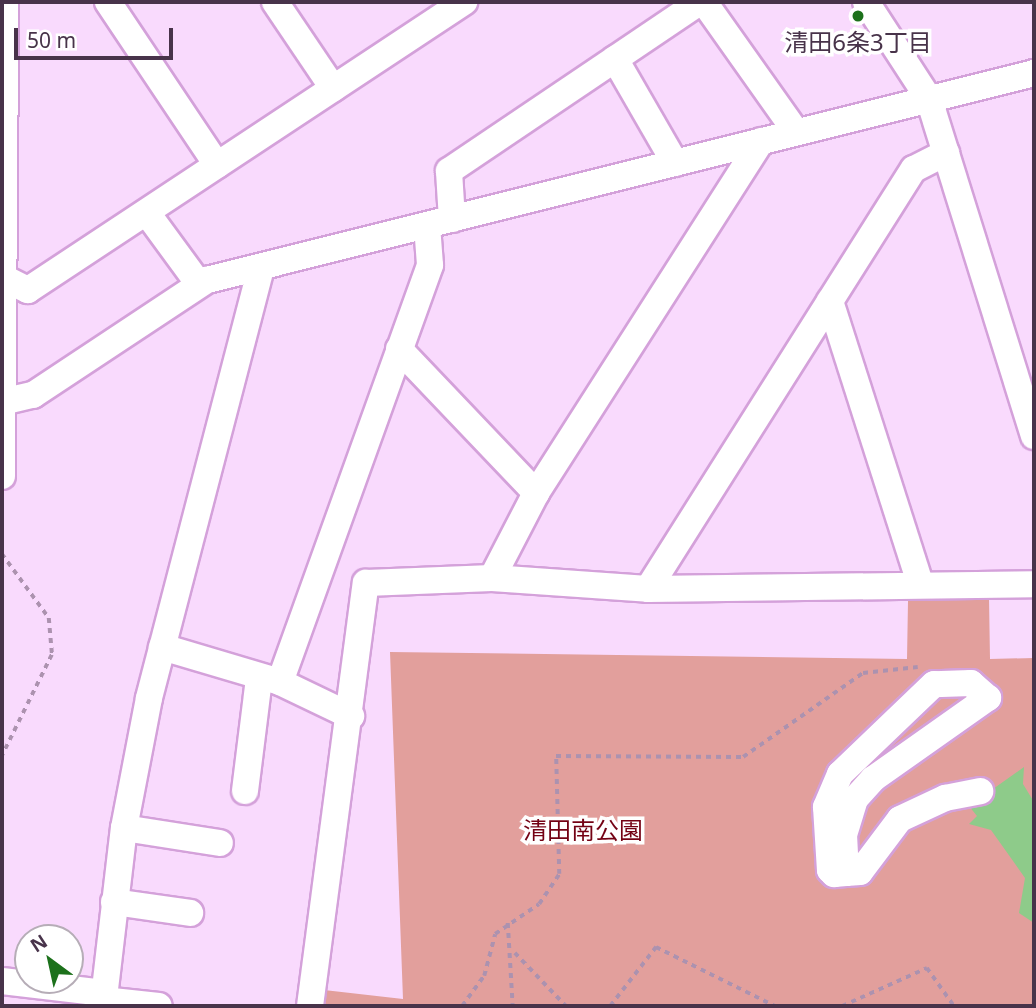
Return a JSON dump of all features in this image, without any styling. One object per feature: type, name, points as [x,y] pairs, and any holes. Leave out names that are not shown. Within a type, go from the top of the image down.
[{"type":"street","points":[[2,476],[6,401],[5,2]]},
{"type":"street","points":[[108,2],[217,165]]},
{"type":"street","points":[[275,2],[333,88]]},
{"type":"street","points":[[244,791],[269,680],[430,265],[449,171],[702,2],[796,132]]},
{"type":"street","points":[[866,2],[929,99],[1028,396],[1034,436]]},
{"type":"street","points":[[4,278],[28,290],[333,88],[452,5]]},
{"type":"street","points":[[615,59],[675,163]]},
{"type":"street","points":[[6,401],[33,395],[199,284],[1034,73]]},
{"type":"street","points":[[492,578],[536,493],[761,141]]},
{"type":"street","points":[[648,589],[914,169],[947,153]]},
{"type":"street","points":[[147,213],[199,284]]},
{"type":"street","points":[[103,1000],[124,828],[162,647],[261,267]]},
{"type":"street","points":[[830,301],[920,583]]},
{"type":"street","points":[[399,349],[536,493]]},
{"type":"street","points":[[310,1006],[351,716],[366,583],[492,578],[648,589],[920,583],[1034,584]]},
{"type":"street","points":[[162,647],[269,680],[351,716]]},
{"type":"street","points":[[846,873],[844,835],[855,799],[873,779],[988,698],[971,683],[926,690],[916,707],[855,754],[840,774],[826,807],[830,870],[846,873],[860,872],[900,820],[945,798],[980,791]]},
{"type":"street","points":[[124,828],[220,843]]},
{"type":"street","points":[[114,902],[190,913]]},
{"type":"street","points":[[2,981],[103,1000],[159,1006]]},
{"type":"path","points":[[2,554],[49,618],[52,655],[2,756]]},
{"type":"path","points":[[462,1006],[484,976],[487,948],[508,923],[539,904],[559,874],[556,756],[743,757],[863,673],[913,666]]},
{"type":"path","points":[[508,923],[514,953],[513,1006]]},
{"type":"path","points":[[610,1006],[656,947],[775,1006]]},
{"type":"path","points":[[514,953],[566,1006]]},
{"type":"path","points":[[842,1006],[927,968],[954,1006]]},
{"type":"green space","name":"清田南公園","points":[[989,598],[990,659],[1034,658],[1034,1006],[321,1006],[324,990],[403,999],[390,652],[907,659],[908,601]]},
{"type":"shaded area","points":[[1024,767],[1023,784],[1034,802],[1034,923],[1019,913],[1025,878],[991,830],[969,824],[977,816],[969,806]]},
{"type":"place","name":"清田6条3丁目","points":[[858,16]]}]
